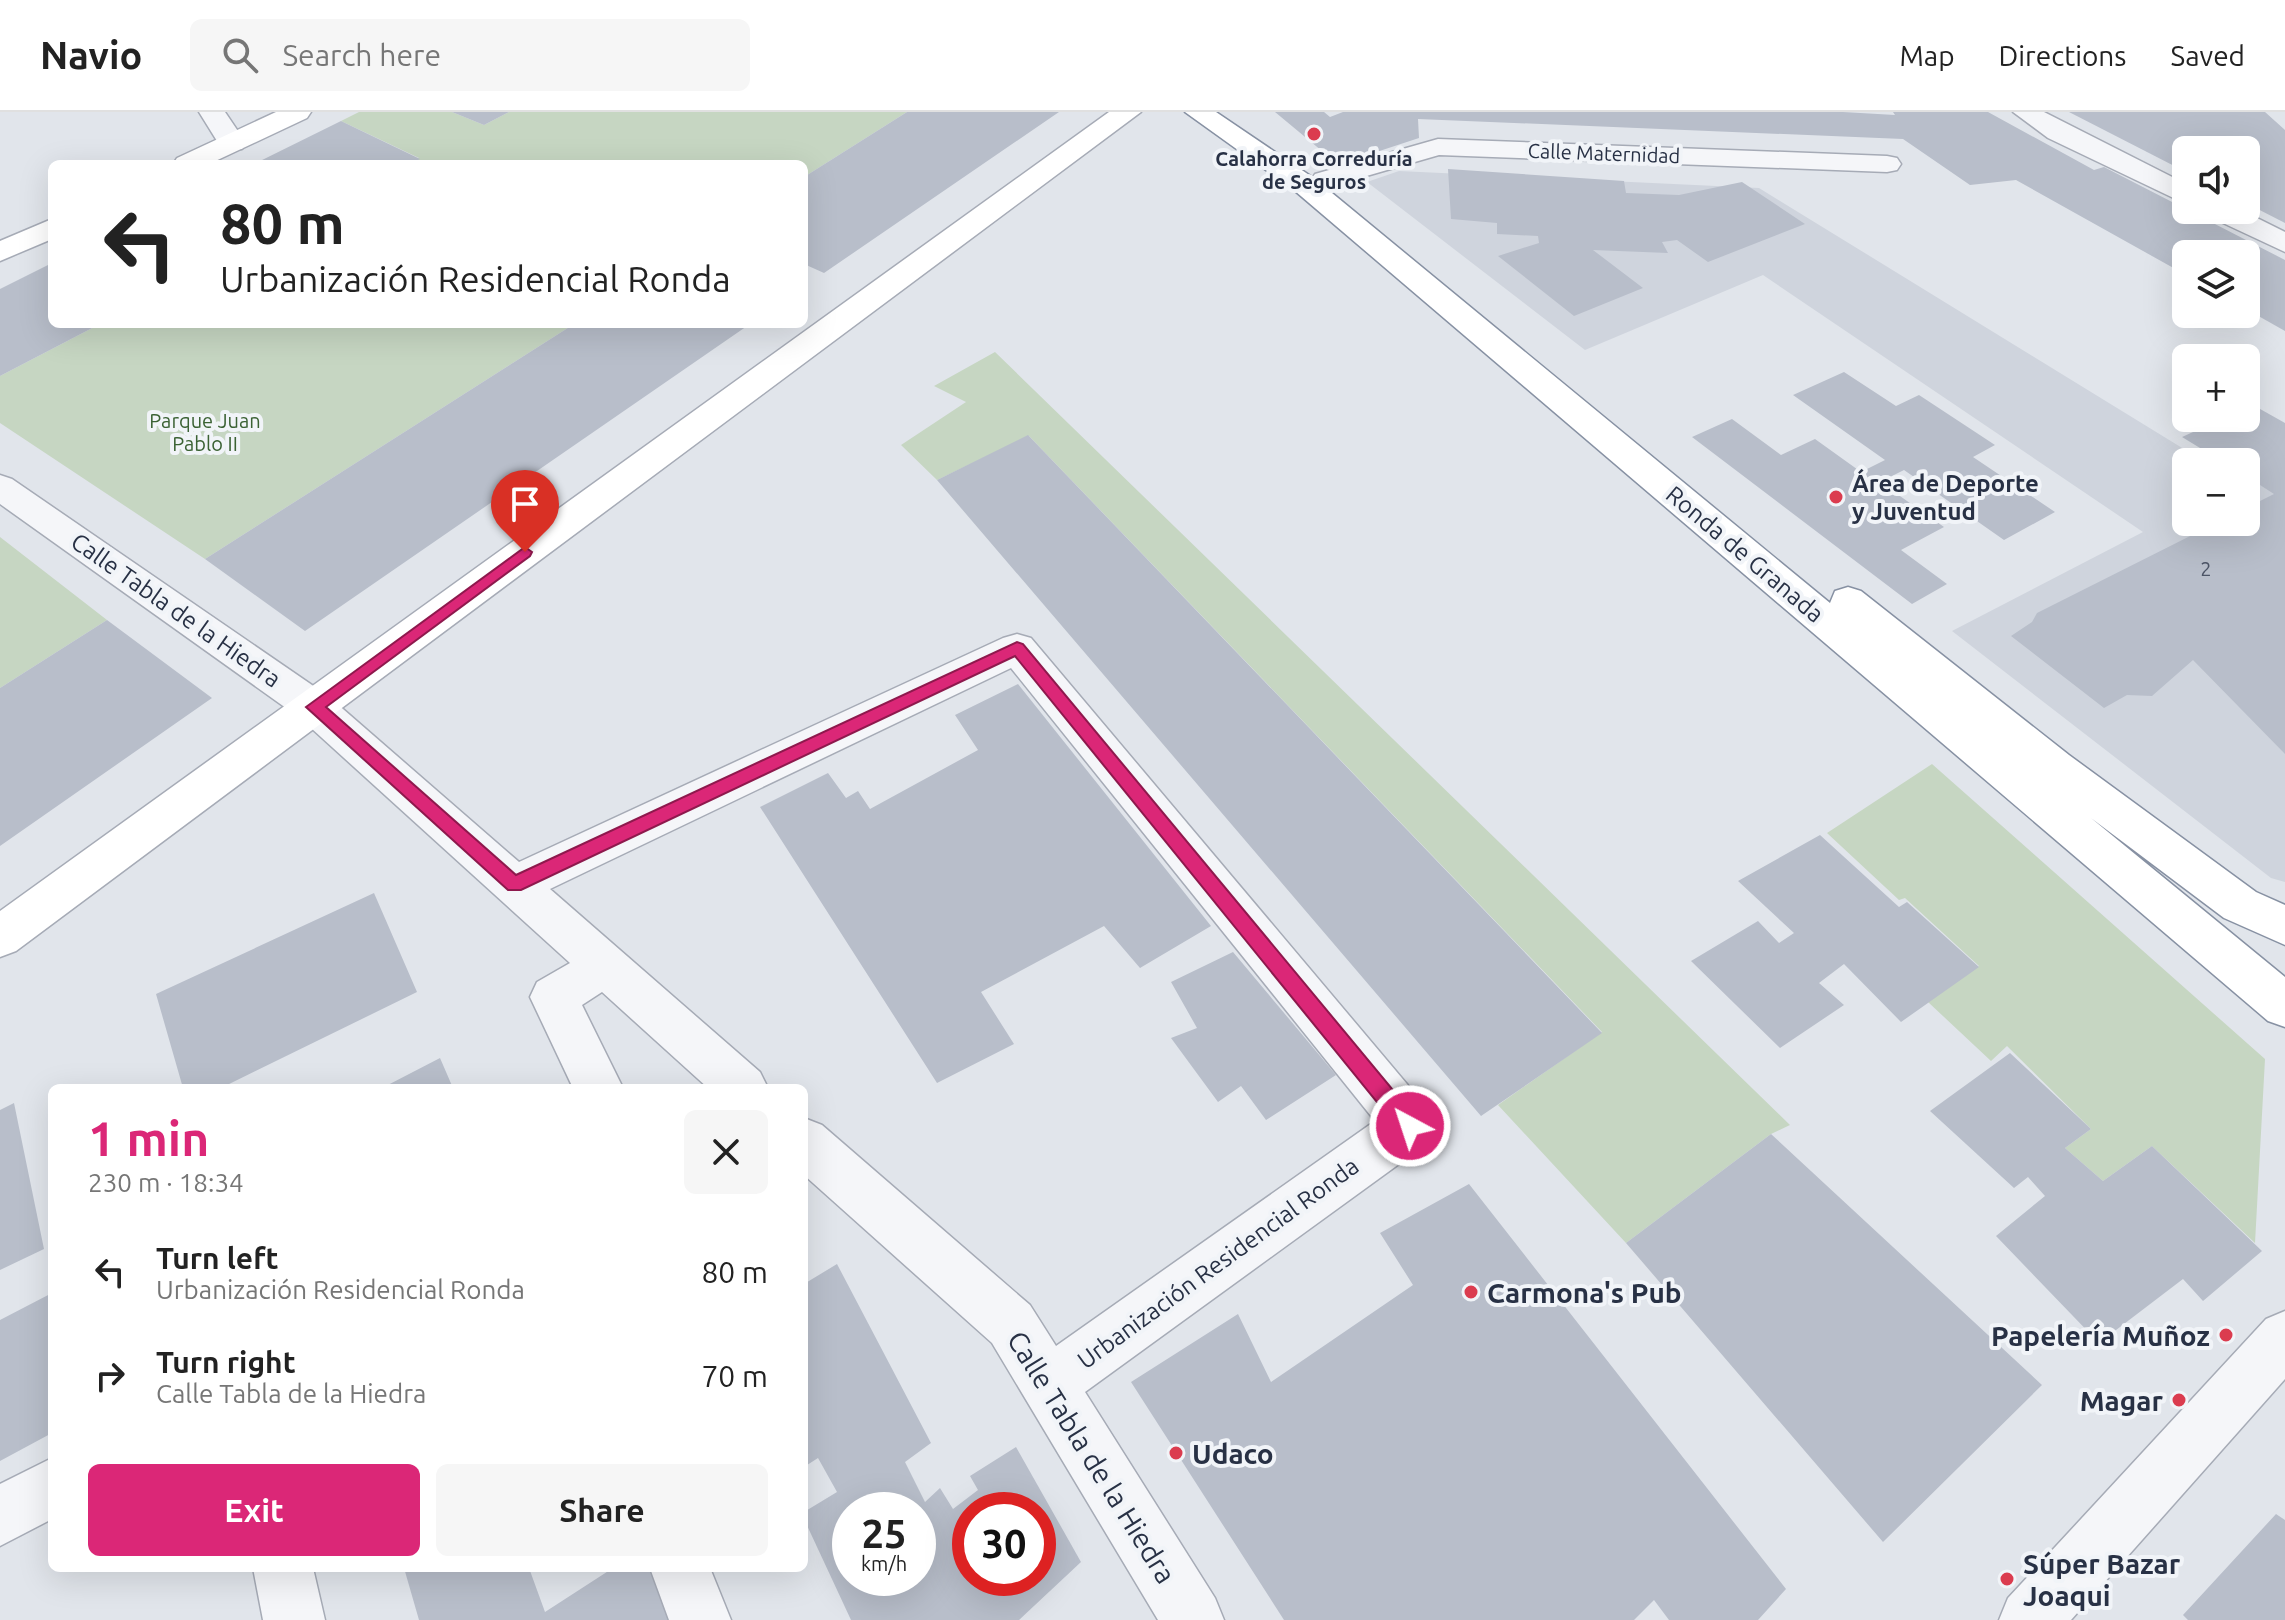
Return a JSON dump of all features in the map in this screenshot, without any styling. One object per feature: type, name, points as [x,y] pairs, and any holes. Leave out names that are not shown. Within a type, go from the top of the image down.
[{"type":"main road","points":[[196,160],[298,112]]},
{"type":"main road","points":[[0,937],[1098,130],[1128,112]]},
{"type":"main road","name":"Ronda de Granada","points":[[1198,112],[1305,185],[2285,1006]]},
{"type":"main road","name":"Ronda de Granada","points":[[1228,112],[1325,180],[2054,767],[2240,905],[2285,926]]},
{"type":"main road","points":[[0,252],[48,230]]},
{"type":"street","points":[[212,112],[232,143]]},
{"type":"street","points":[[2026,112],[2058,132],[2172,188]]},
{"type":"street","name":"Calle Maternidad","points":[[1325,180],[1438,147],[1887,164]]},
{"type":"street","points":[[2246,224],[2285,243]]},
{"type":"street","name":"Calle Tabla de la Hiedra","points":[[0,487],[314,707],[738,1084]]},
{"type":"street","name":"Urbanización Residencial Ronda","points":[[514,885],[1017,648],[1410,1126],[1048,1385]]},
{"type":"street","points":[[596,1084],[554,997],[605,966]]},
{"type":"street","name":"Calle Tabla de la Hiedra","points":[[811,1158],[1011,1324],[1193,1620]]},
{"type":"street","points":[[2030,1620],[2285,1338]]},
{"type":"street","points":[[0,1516],[48,1489]]},
{"type":"street","points":[[284,1572],[294,1620]]},
{"type":"street","points":[[682,1572],[700,1620]]},
{"type":"shaded area","points":[[1399,171],[1759,188],[2182,448],[2172,448],[2172,536],[2260,536],[2260,472],[2285,466],[2285,882],[2271,878],[1952,631],[2143,532],[1763,275],[1585,350],[1367,182]]},
{"type":"green space","points":[[359,112],[452,112],[484,125],[509,112],[907,112],[808,174],[808,160],[416,160],[419,158],[341,121]]},
{"type":"green space","name":"Parque Juan Pablo II","points":[[92,328],[568,328],[205,559],[0,423],[0,376]]},
{"type":"green space","points":[[995,352],[1790,1125],[1771,1134],[1626,1243],[1498,1105],[1602,1032],[1029,436],[937,480],[901,445],[966,402],[934,386]]},
{"type":"green space","points":[[0,537],[107,620],[0,688]]},
{"type":"green space","points":[[1932,764],[2265,1059],[2255,1243],[2152,1146],[2103,1181],[2065,1148],[2091,1129],[2007,1046],[1991,1061],[1928,1002],[1979,966],[1905,898],[1899,900],[1827,833]]},
{"type":"building","points":[[452,112],[509,112],[484,125]]},
{"type":"building","points":[[907,112],[1059,112],[824,273],[808,266],[808,174]]},
{"type":"building","points":[[1275,112],[1324,112],[1330,117],[1343,112],[1843,112],[1895,115],[1893,112],[1988,112],[2094,170],[2104,167],[2172,202],[2172,224],[2215,224],[2246,240],[2172,240],[2172,267],[2016,180],[1970,185],[1903,139],[1418,119],[1419,138],[1346,162],[1328,156]]},
{"type":"building","points":[[2069,112],[2265,112],[2285,130],[2285,223],[2260,210],[2260,136],[2172,136],[2172,165]]},
{"type":"building","points":[[341,121],[420,159],[418,160],[262,160]]},
{"type":"building","points":[[1448,169],[1624,181],[1626,193],[1679,195],[1742,182],[1805,224],[1708,262],[1677,240],[1662,242],[1668,253],[1593,250],[1643,288],[1574,316],[1498,256],[1539,243],[1538,236],[1497,234],[1497,223],[1451,219]]},
{"type":"building","points":[[2260,247],[2285,260],[2285,331],[2260,317]]},
{"type":"building","points":[[48,265],[48,328],[92,328],[0,376],[0,289]]},
{"type":"building","points":[[568,328],[744,328],[305,631],[205,559]]},
{"type":"building","name":"Área de Deporte y Juventud","points":[[1844,372],[1896,406],[1919,395],[1995,445],[1973,457],[2055,512],[2004,540],[1904,470],[1880,482],[1944,527],[1901,550],[1947,584],[1912,604],[1692,437],[1732,419],[1781,455],[1815,439],[1861,472],[1885,460],[1793,395]]},
{"type":"building","points":[[2260,409],[2285,423],[2285,754],[2193,660],[2152,696],[2127,695],[2104,708],[2011,636],[2032,622],[2037,613],[2190,536],[2260,536],[2260,501],[2274,494],[2260,485],[2260,448],[2200,448],[2182,437],[2193,432],[2260,432]]},
{"type":"building","points":[[1028,435],[1602,1033],[1481,1116],[937,480]]},
{"type":"building","points":[[107,620],[212,698],[0,846],[0,688]]},
{"type":"building","points":[[1018,684],[1211,926],[1140,968],[1104,926],[981,992],[1014,1044],[937,1083],[760,807],[828,773],[846,798],[858,791],[870,809],[978,750],[955,715]]},
{"type":"building","points":[[1820,835],[1899,907],[1907,902],[1979,967],[1901,1022],[1844,964],[1819,983],[1844,1005],[1780,1048],[1691,961],[1758,921],[1779,943],[1794,933],[1738,881]]},
{"type":"building","points":[[374,893],[417,992],[229,1084],[182,1084],[156,994]]},
{"type":"building","points":[[1233,952],[1336,1075],[1266,1120],[1241,1086],[1218,1102],[1171,1038],[1197,1028],[1171,982]]},
{"type":"building","points":[[2010,1053],[2091,1129],[2065,1148],[2103,1181],[2152,1146],[2262,1251],[2203,1301],[2183,1279],[2099,1343],[1996,1236],[2045,1196],[2028,1177],[2014,1188],[1930,1111]]},
{"type":"building","points":[[440,1058],[451,1084],[390,1084]]},
{"type":"building","points":[[14,1103],[44,1249],[0,1270],[0,1110]]},
{"type":"building","points":[[1771,1134],[2042,1385],[1883,1542],[1626,1243]]},
{"type":"building","points":[[1469,1184],[1786,1589],[1758,1620],[1669,1620],[1654,1600],[1634,1620],[1284,1620],[1131,1382],[1238,1314],[1271,1382],[1413,1285],[1380,1233]]},
{"type":"building","points":[[837,1264],[931,1443],[905,1462],[920,1492],[837,1492],[818,1458],[808,1464],[808,1282]]},
{"type":"building","points":[[48,1295],[48,1435],[0,1461],[0,1320]]},
{"type":"building","points":[[1016,1447],[1041,1492],[975,1492],[978,1490],[970,1476]]},
{"type":"building","points":[[940,1488],[952,1507],[952,1596],[1045,1596],[1019,1620],[851,1620],[840,1596],[936,1596],[936,1492]]},
{"type":"building","points":[[832,1495],[832,1579],[808,1528],[808,1510]]},
{"type":"building","points":[[2276,1514],[2285,1520],[2285,1620],[2188,1620],[2183,1615]]},
{"type":"building","points":[[1056,1518],[1081,1562],[1056,1585]]},
{"type":"building","points":[[405,1572],[530,1572],[545,1612],[607,1572],[665,1572],[684,1620],[419,1620]]},
{"type":"place","name":"Calahorra Correduría de Seguros","points":[[1314,134]]},
{"type":"place","name":"Área de Deporte y Juventud","points":[[1836,497]]},
{"type":"place","name":"Carmona's Pub","points":[[1471,1292]]},
{"type":"place","name":"Papelería Muñoz","points":[[2226,1335]]},
{"type":"place","name":"Magar","points":[[2179,1400]]},
{"type":"place","name":"Udaco","points":[[1176,1453]]},
{"type":"place","name":"Súper Bazar Joaqui","points":[[2007,1579]]},
{"type":"route","points":[[525,552],[314,707],[514,885],[1017,648],[1410,1126]]}]
